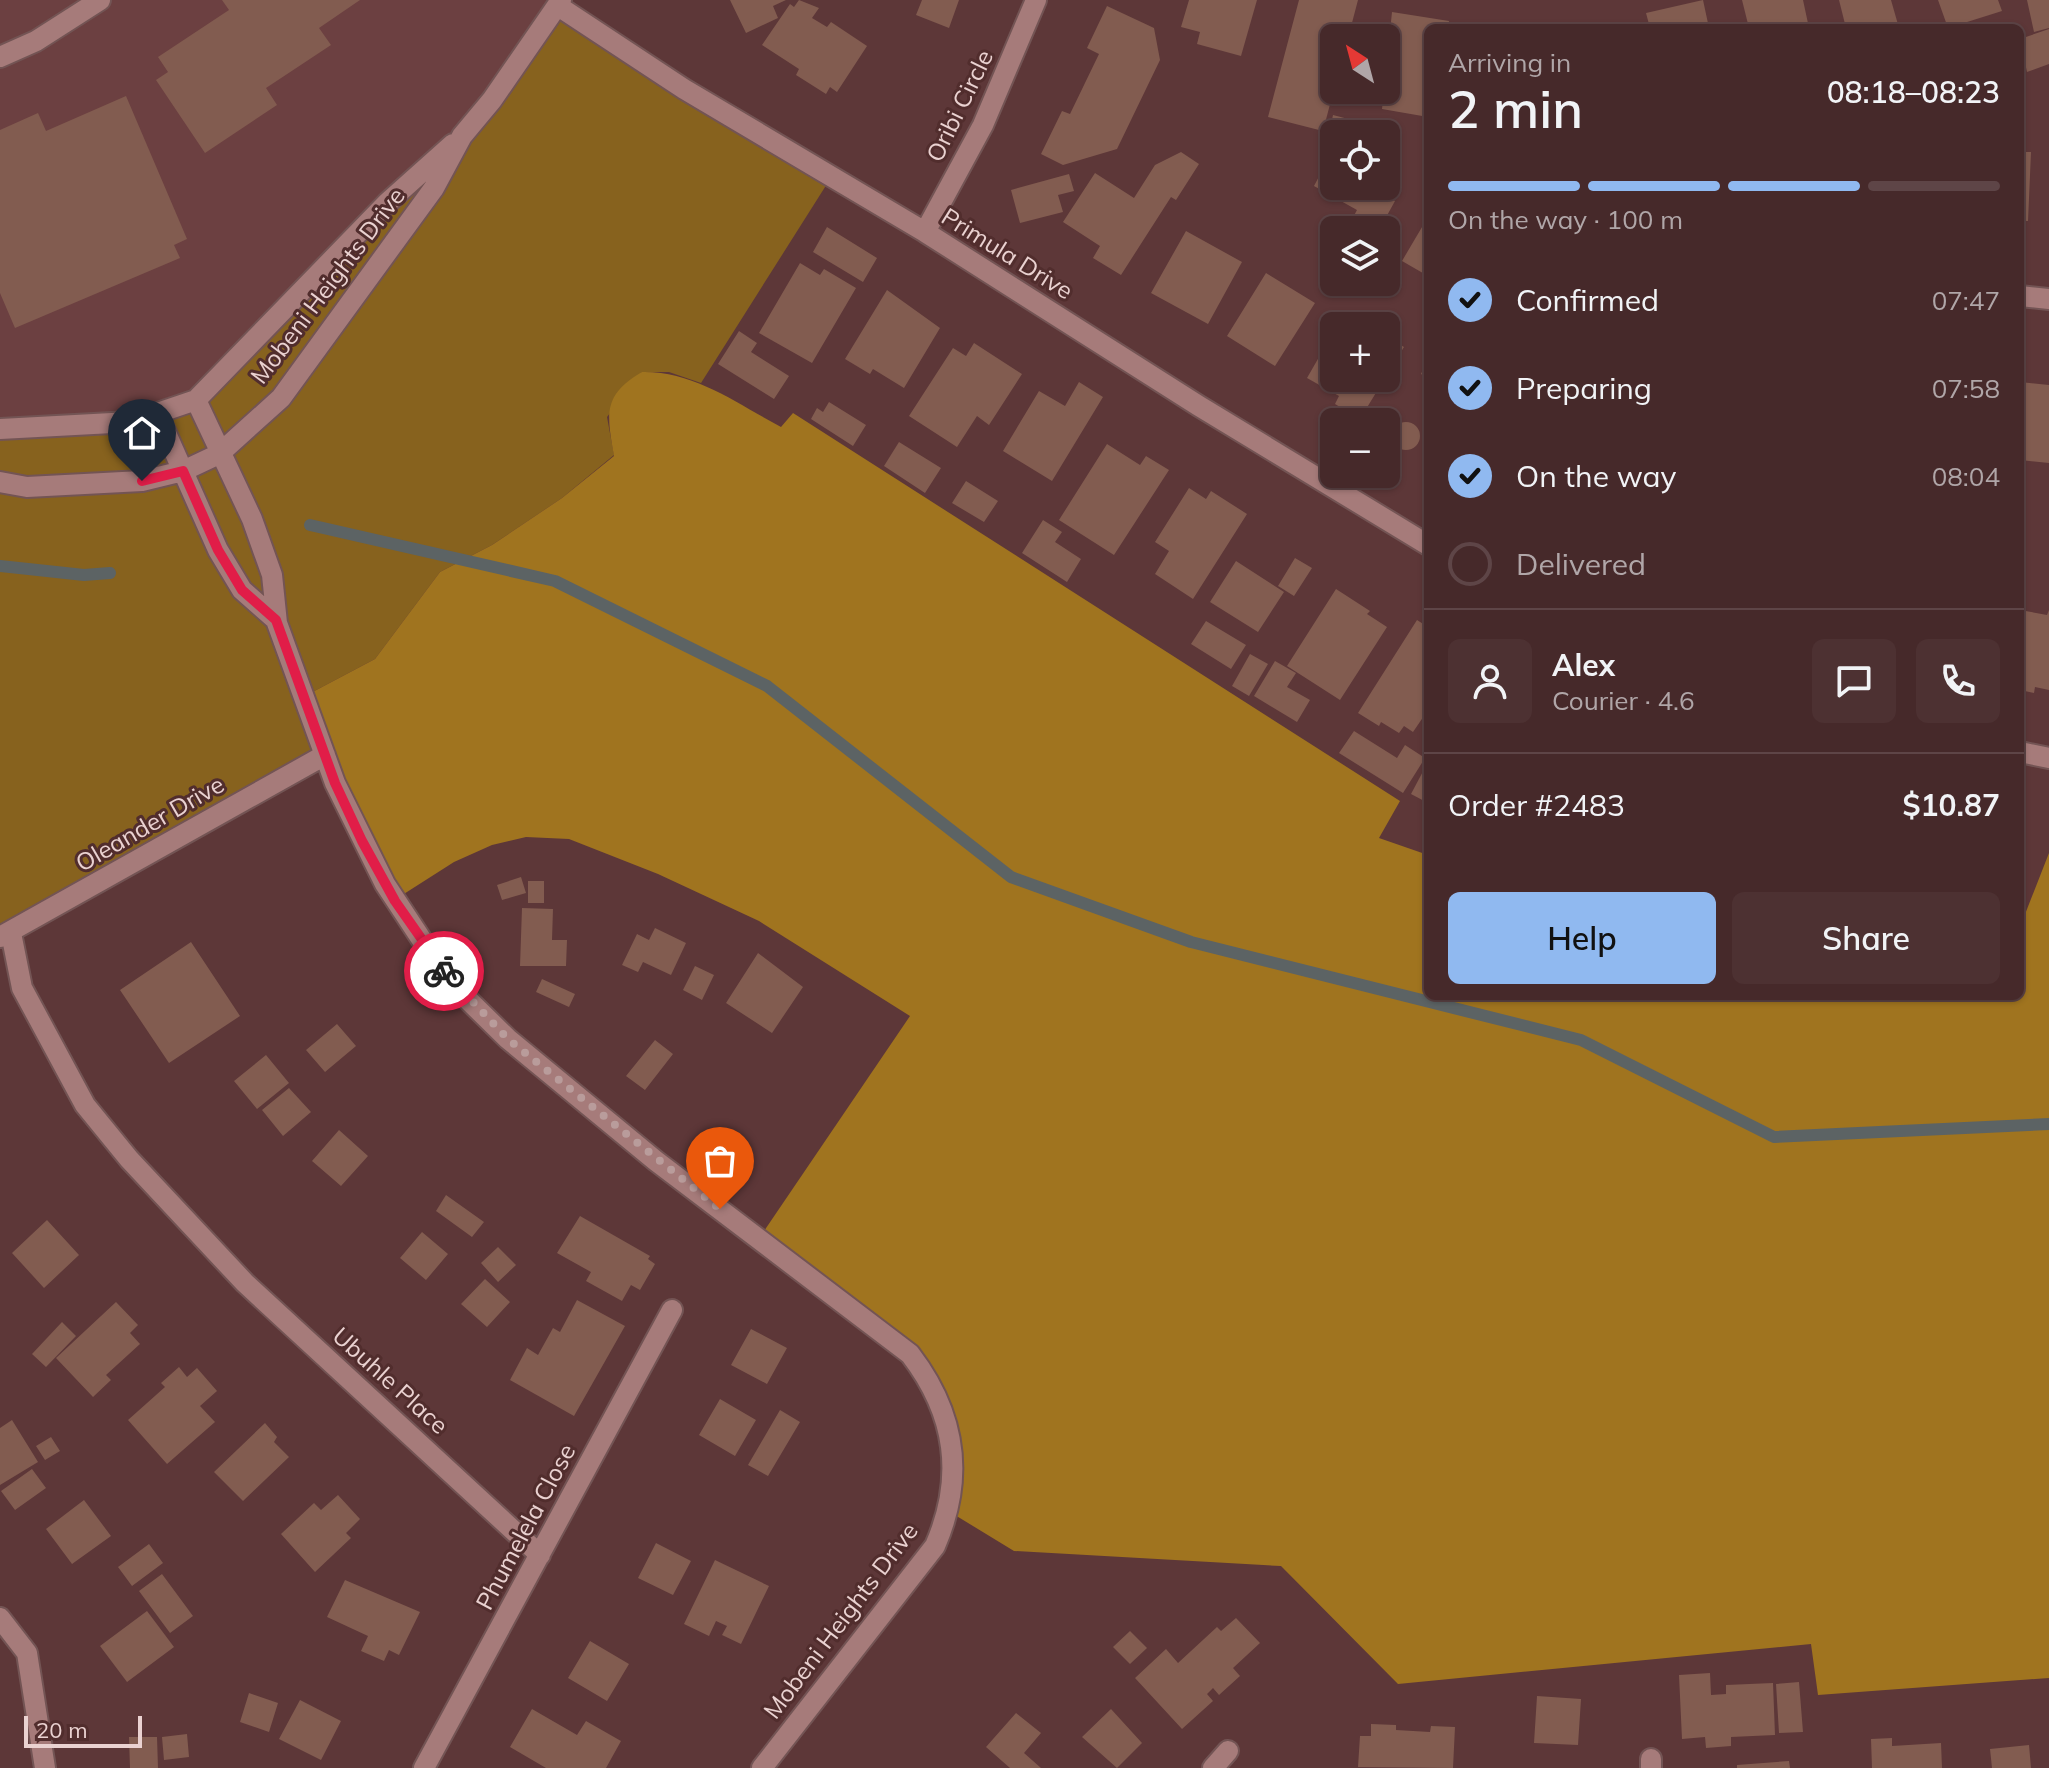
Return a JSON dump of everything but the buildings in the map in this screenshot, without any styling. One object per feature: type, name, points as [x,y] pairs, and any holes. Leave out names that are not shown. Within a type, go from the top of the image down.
[{"type":"street","points":[[0,57],[36,41],[100,0]]},
{"type":"street","name":"Oribi Circle","points":[[925,232],[983,125],[1036,0]]},
{"type":"street","name":"Primula Drive","points":[[560,3],[698,97],[925,232],[1199,406],[1424,543]]},
{"type":"street","name":"Mobeni Heights Drive","points":[[276,620],[242,590],[218,550],[158,415],[196,400],[387,203],[462,136],[492,100],[560,3]]},
{"type":"street","name":"Mobeni Heights Drive","points":[[219,454],[281,398],[434,188],[462,136]]},
{"type":"street","points":[[2024,296],[2049,299]]},
{"type":"street","name":"Mobeni Heights Drive","points":[[196,400],[252,519],[272,575],[276,620],[325,755],[362,841],[385,884],[460,992],[508,1039],[644,1151],[910,1354],[934,1392],[945,1417],[953,1460],[949,1513],[935,1546],[762,1768]]},
{"type":"street","points":[[0,429],[131,422],[158,415]]},
{"type":"street","points":[[0,482],[27,487],[142,481],[183,471],[219,454]]},
{"type":"street","points":[[2024,753],[2049,758]]},
{"type":"street","name":"Oleander Drive","points":[[6,935],[325,755]]},
{"type":"street","name":"Ubuhle Place","points":[[6,935],[22,988],[85,1105],[245,1283],[540,1555]]},
{"type":"street","name":"Phumelela Close","points":[[424,1768],[672,1310]]},
{"type":"street","points":[[0,1618],[27,1653],[45,1768]]},
{"type":"street","points":[[1213,1768],[1228,1751]]},
{"type":"shaded area","points":[[0,0],[561,0],[494,97],[226,368],[161,414],[0,428]]},
{"type":"shaded area","points":[[558,6],[832,176],[701,383],[669,372],[642,372],[607,417],[614,455],[562,498],[492,545],[440,572],[375,659],[305,696],[327,753],[0,936],[0,428],[78,424],[196,398],[461,134]]},
{"type":"shaded area","points":[[642,372],[679,377],[731,399],[781,427],[793,413],[1400,801],[1379,838],[1424,854],[1424,1000],[2024,1000],[2024,917],[2049,853],[2049,1678],[1818,1695],[1811,1644],[1398,1684],[1281,1566],[1014,1551],[950,1512],[954,1459],[930,1379],[760,1237],[910,1016],[759,921],[658,874],[569,839],[526,837],[492,845],[454,862],[396,899],[305,696],[375,659],[440,572],[492,545],[562,498],[614,456],[610,407],[620,389]]},
{"type":"waterway","points":[[310,525],[555,581],[767,686],[1011,877],[1191,942],[1581,1040],[1774,1137],[2049,1124]]},
{"type":"waterway","points":[[0,566],[84,575],[110,573]]},
{"type":"way so far","points":[[444,971],[460,992],[508,1039],[656,1161],[720,1209]]},
{"type":"route","points":[[142,481],[183,471],[218,550],[242,590],[276,620],[335,783],[362,841],[395,901],[444,971]]}]
